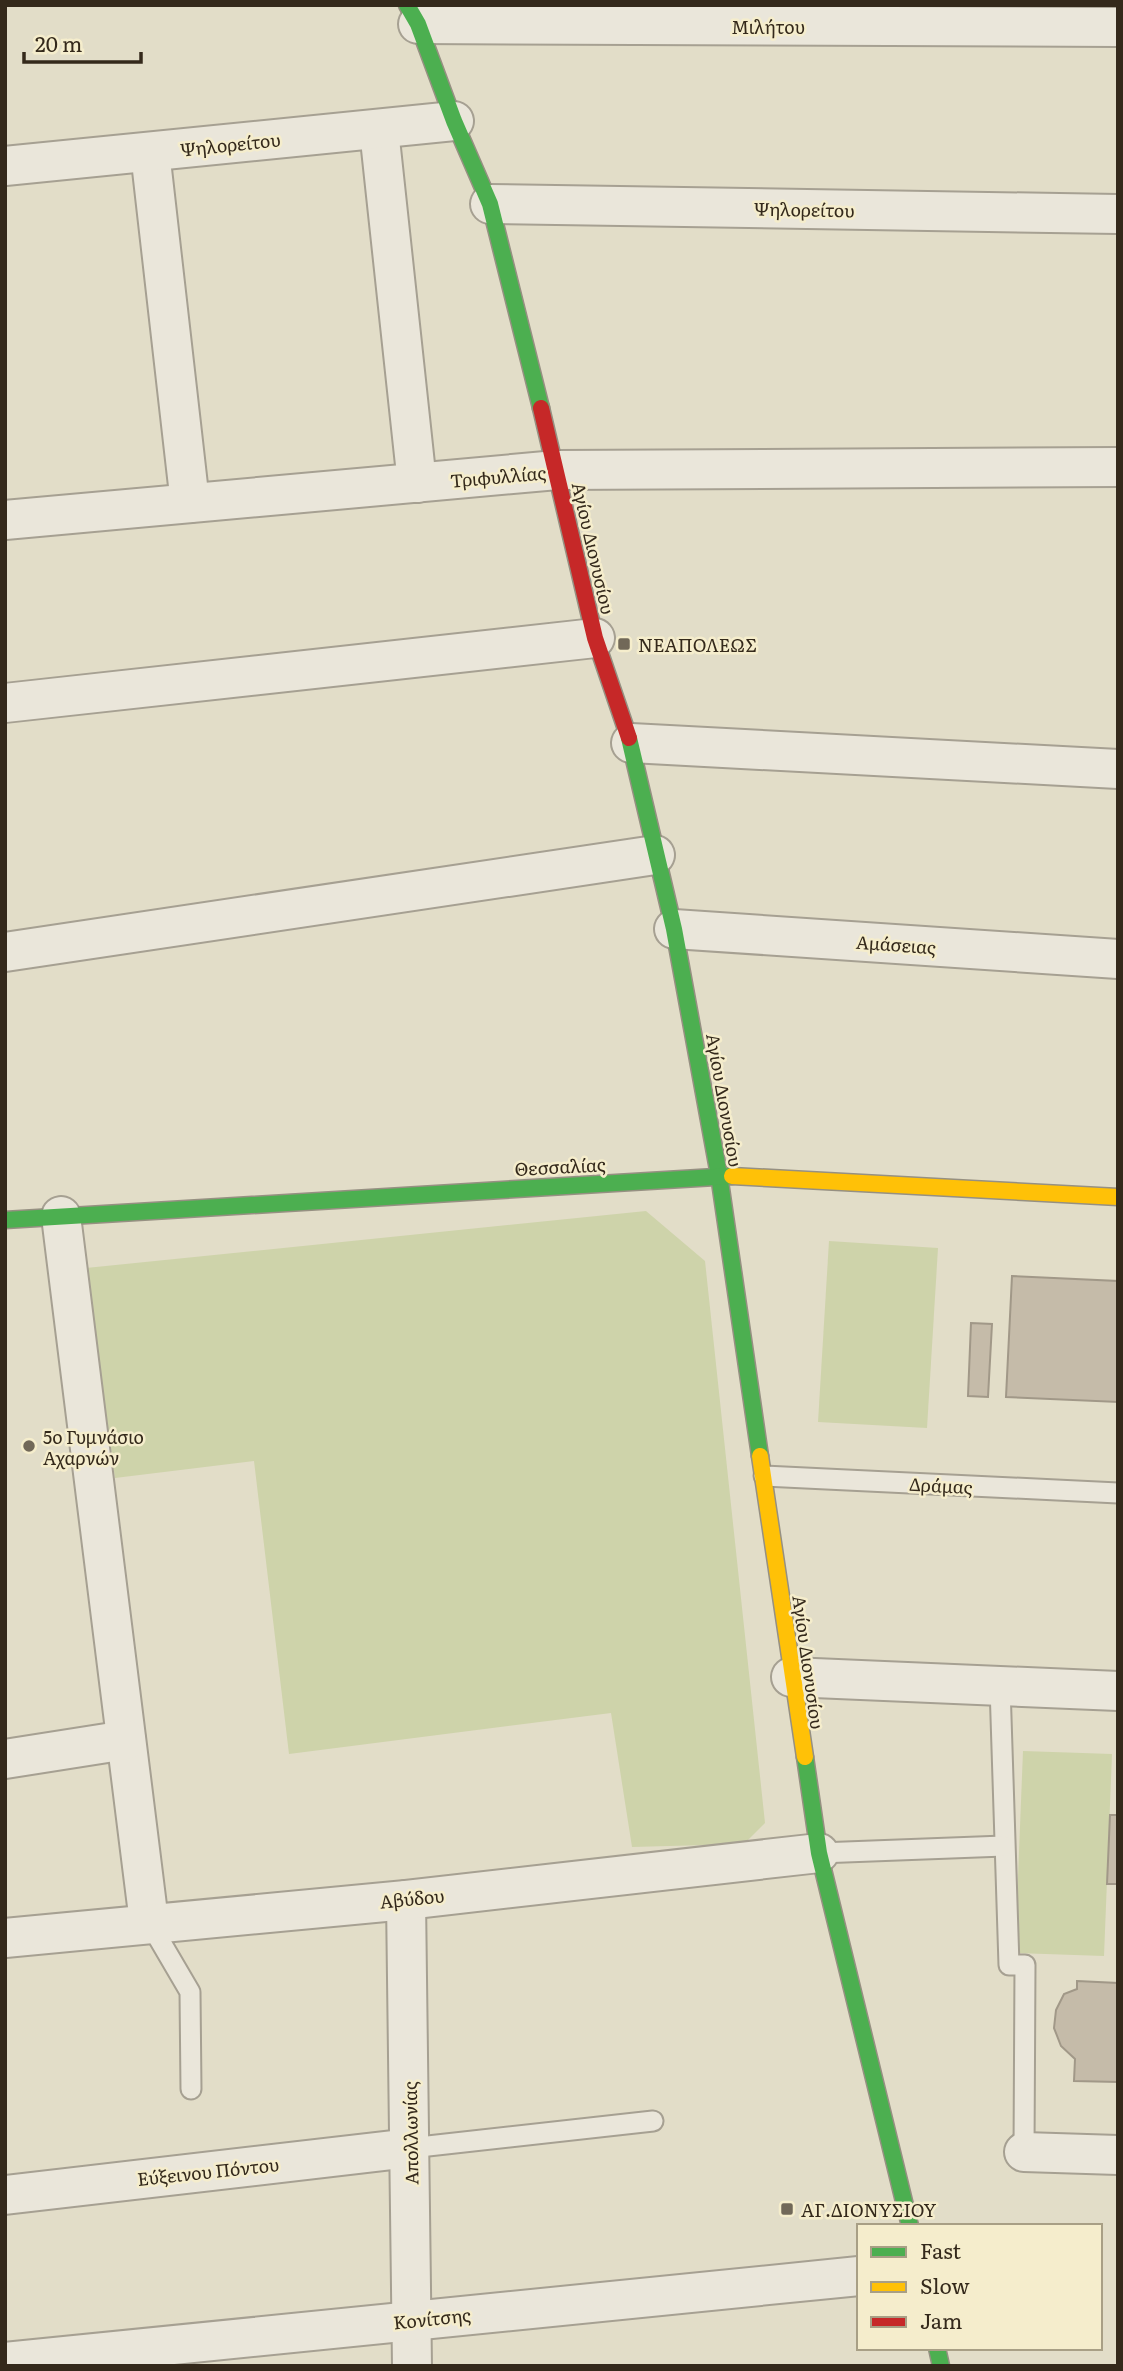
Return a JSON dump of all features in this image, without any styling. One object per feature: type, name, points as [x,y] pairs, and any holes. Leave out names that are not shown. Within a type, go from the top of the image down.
[{"type":"street","name":"Μιλήτου","points":[[413,15],[879,16],[1118,27]]},
{"type":"street","name":"Αγίου Διονυσίου","points":[[413,15],[490,204],[557,470],[595,638],[631,743],[674,929],[719,1175],[819,1853],[910,2224]]},
{"type":"street","name":"Ψηλορείτου","points":[[5,166],[454,121]]},
{"type":"street","points":[[379,130],[417,483]]},
{"type":"street","points":[[150,152],[190,503]]},
{"type":"street","name":"Ψηλορείτου","points":[[490,204],[1118,214]]},
{"type":"street","name":"Τριφυλλίας","points":[[5,520],[557,470],[1118,467]]},
{"type":"street","points":[[5,703],[595,638]]},
{"type":"street","points":[[631,743],[1118,769]]},
{"type":"street","points":[[5,952],[655,855]]},
{"type":"street","name":"Αμάσειας","points":[[674,929],[1118,959]]},
{"type":"street","name":"Θεσσαλίας","points":[[5,1220],[719,1175],[1118,1197]]},
{"type":"street","points":[[61,1216],[149,1922]]},
{"type":"street","points":[[791,1676],[1118,1691]]},
{"type":"street","points":[[5,1759],[126,1740]]},
{"type":"street","name":"Αβύδου","points":[[5,1938],[406,1899],[819,1853]]},
{"type":"street","name":"Απολλωνίας","points":[[406,1899],[412,2366]]},
{"type":"street","name":"Εύξεινου Πόντου","points":[[5,2195],[411,2148]]},
{"type":"street","points":[[1024,2152],[1118,2155]]},
{"type":"street","name":"Κονίτσης","points":[[5,2362],[857,2276]]},
{"type":"lane","name":"Δράμας","points":[[764,1476],[1118,1493]]},
{"type":"lane","points":[[1000,1686],[1009,1965],[1025,1965],[1024,2152]]},
{"type":"lane","points":[[819,1853],[1004,1846]]},
{"type":"lane","points":[[149,1922],[190,1993],[191,2089]]},
{"type":"lane","points":[[411,2148],[653,2121]]},
{"type":"green space","points":[[646,1211],[705,1261],[765,1823],[744,1844],[632,1847],[611,1713],[289,1754],[254,1461],[115,1478],[86,1268]]},
{"type":"green space","points":[[829,1241],[938,1248],[927,1428],[818,1422]]},
{"type":"green space","points":[[1023,1751],[1112,1754],[1104,1956],[1015,1953]]},
{"type":"building","points":[[1012,1276],[1118,1281],[1118,1402],[1006,1397]]},
{"type":"building","points":[[971,1323],[992,1324],[988,1397],[968,1396]]},
{"type":"building","points":[[1110,1815],[1118,1815],[1118,1884],[1107,1884]]},
{"type":"building","points":[[1077,1981],[1118,1983],[1118,2082],[1074,2081],[1075,2059],[1061,2046],[1054,2028],[1056,2010],[1064,1994],[1077,1989]]},
{"type":"traffic: fast","points":[[407,5],[418,24],[454,121],[490,204],[541,408]]},
{"type":"traffic: fast","points":[[629,738],[674,929],[719,1175],[760,1456]]},
{"type":"traffic: fast","points":[[5,1220],[732,1176]]},
{"type":"traffic: fast","points":[[805,1757],[819,1853],[910,2224]]},
{"type":"traffic: fast","points":[[937,2350],[941,2366]]},
{"type":"traffic: slow","points":[[732,1176],[1118,1197]]},
{"type":"traffic: slow","points":[[760,1456],[805,1757]]},
{"type":"traffic: jam","points":[[541,408],[595,638],[629,738]]},
{"type":"place","name":"ΝΕΑΠΟΛΕΩΣ","points":[[624,644]]},
{"type":"place","name":"5ο Γυμνάσιο Αχαρνών","points":[[29,1446]]},
{"type":"place","name":"ΑΓ.ΔΙΟΝΥΣΙΟΥ","points":[[787,2209]]}]
